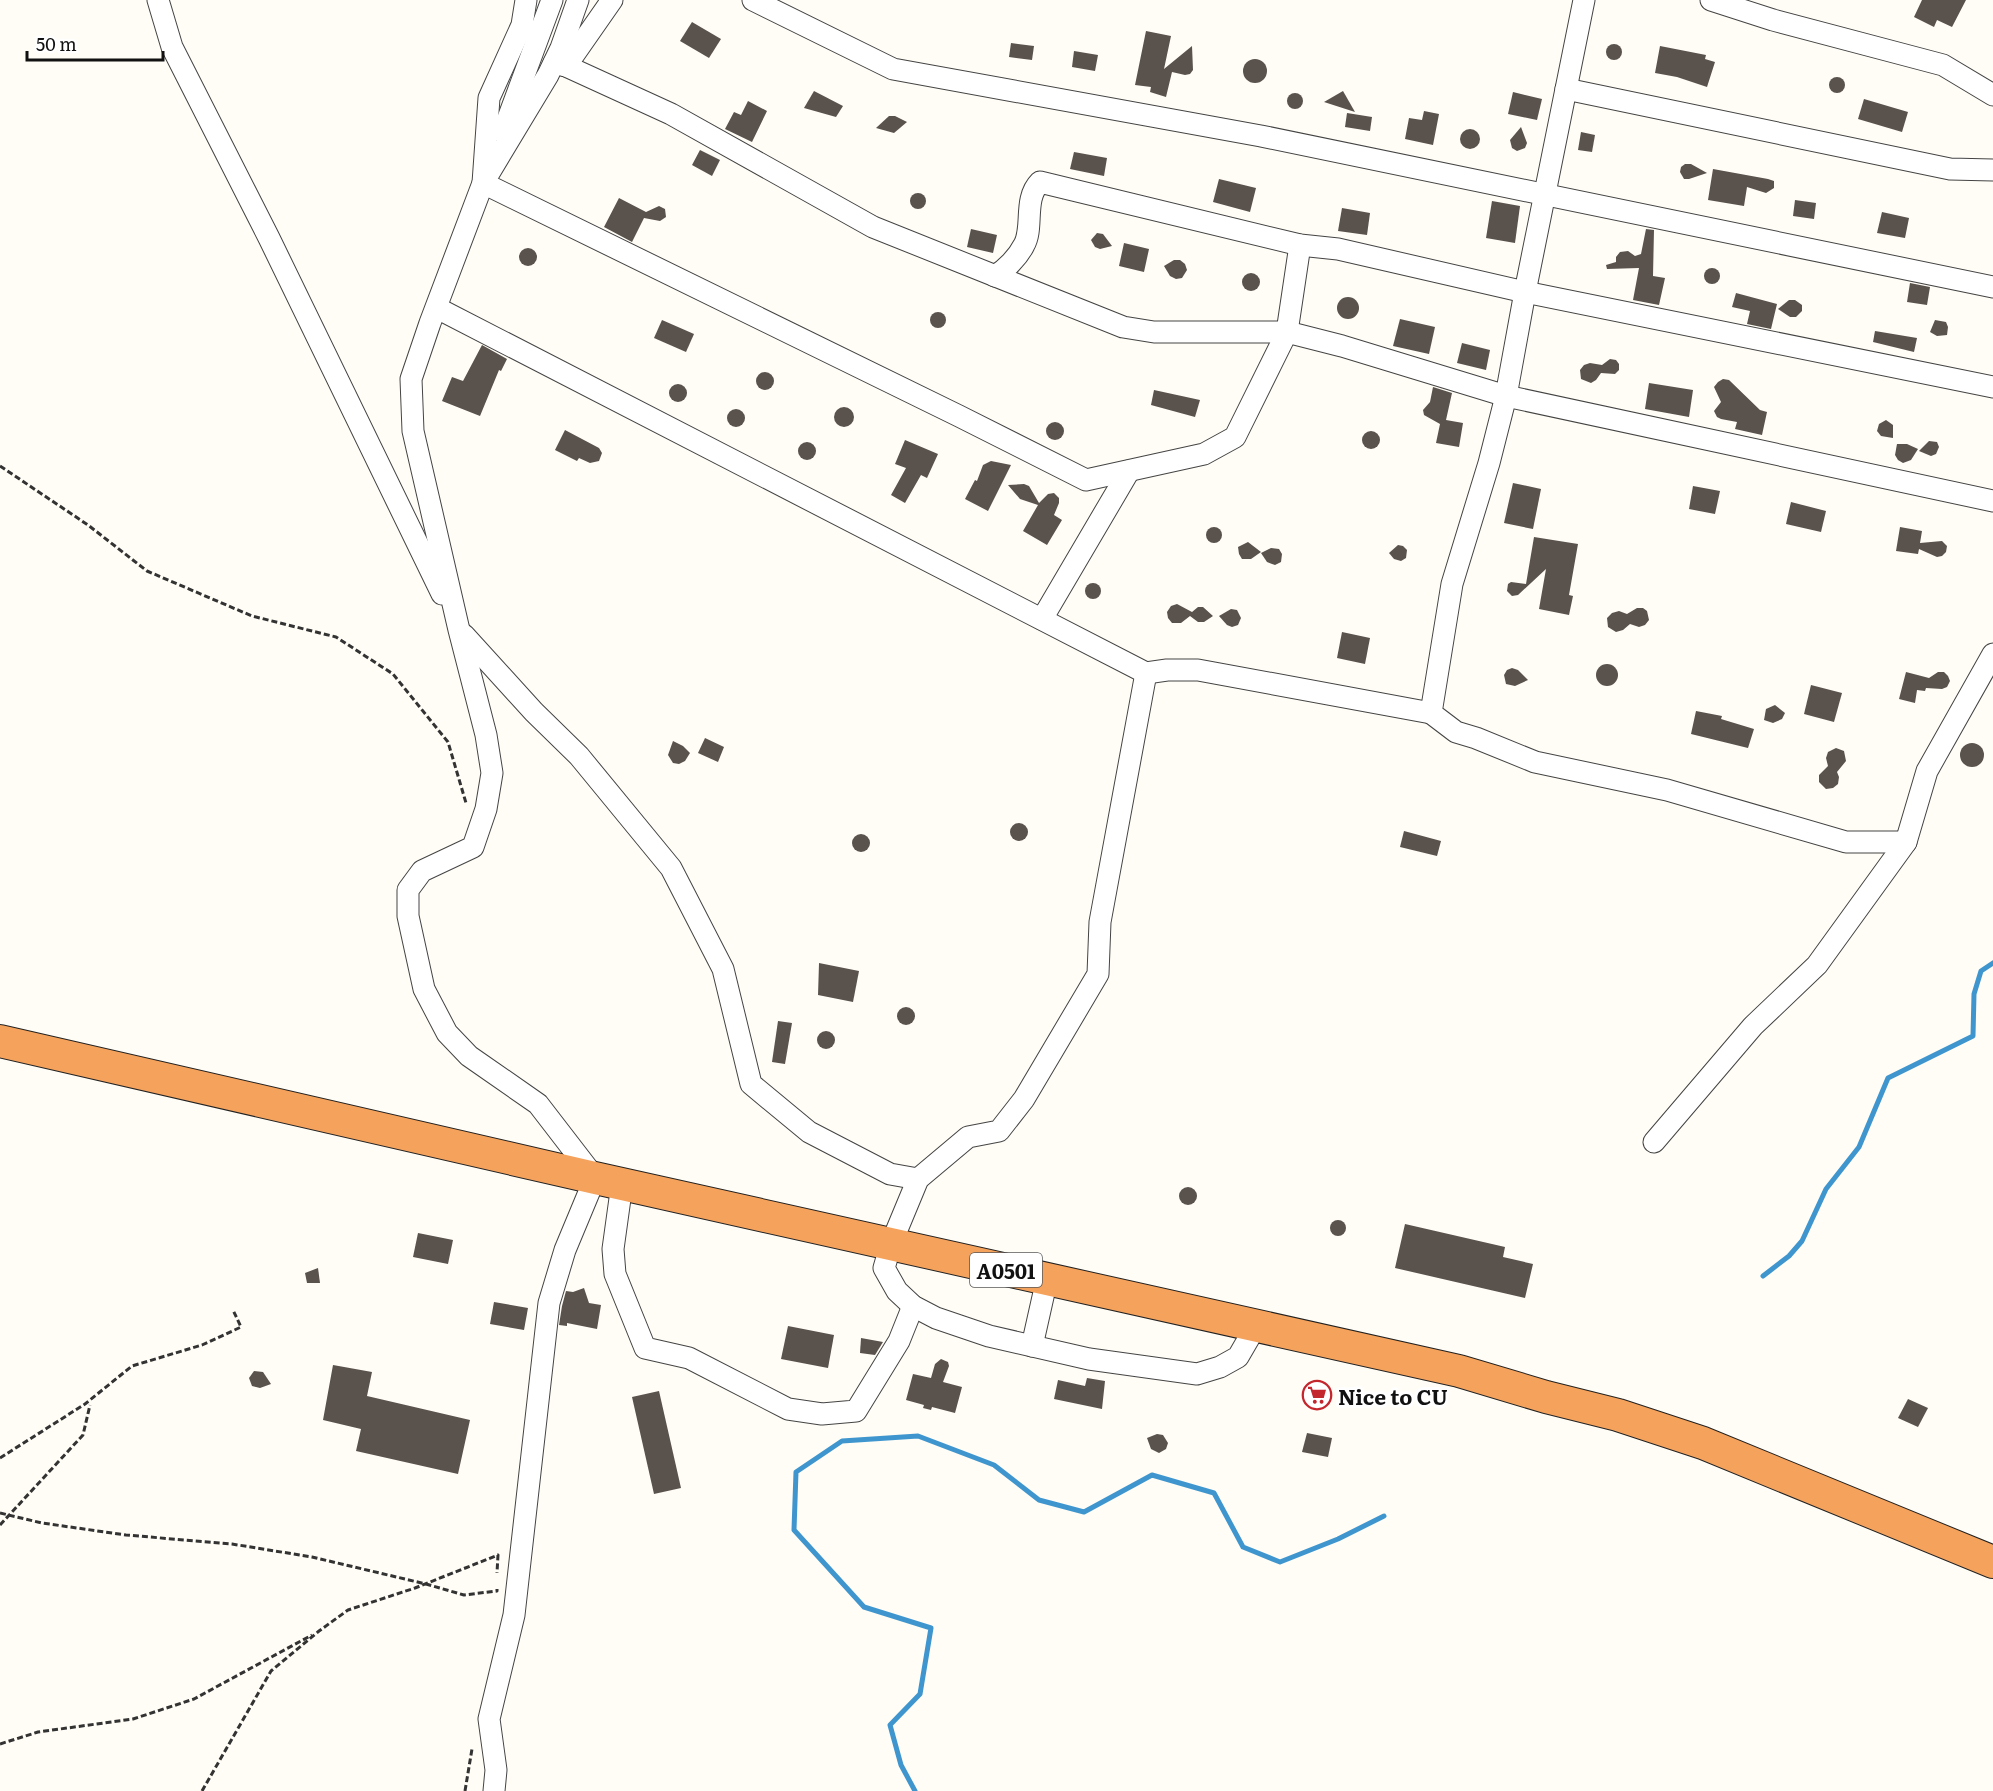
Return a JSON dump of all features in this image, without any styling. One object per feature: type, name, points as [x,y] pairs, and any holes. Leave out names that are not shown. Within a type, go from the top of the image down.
[{"type":"highway","name":"A0501","points":[[0,1041],[609,1181],[1459,1371],[1546,1397],[1618,1415],[1702,1443],[1993,1562]]},
{"type":"street","points":[[158,0],[172,47],[269,238],[459,630],[534,712],[579,756],[671,868],[723,969],[751,1084],[809,1132],[890,1174],[918,1179]]},
{"type":"street","points":[[483,183],[489,98],[522,25],[526,0]]},
{"type":"street","points":[[552,0],[411,379],[413,432],[486,735],[492,773],[486,808],[473,847],[422,871],[408,890],[408,916],[424,989],[447,1033],[469,1056],[538,1104],[609,1181],[615,1274],[645,1348],[689,1358],[788,1409],[822,1413],[856,1411],[899,1341],[913,1306]]},
{"type":"street","points":[[560,64],[578,0]]},
{"type":"street","points":[[483,183],[560,64],[612,0]]},
{"type":"street","points":[[753,0],[893,69],[1262,136],[1993,287]]},
{"type":"street","points":[[1431,713],[1452,584],[1489,463],[1506,396],[1584,0]]},
{"type":"street","points":[[1711,0],[1773,20],[1943,65],[1993,94]]},
{"type":"street","points":[[560,64],[671,114],[873,227],[1123,327],[1154,332],[1287,332],[1342,346],[1506,396],[1993,501]]},
{"type":"street","points":[[1566,89],[1950,168],[1993,170]]},
{"type":"street","points":[[995,276],[1005,269],[1025,244],[1035,186],[1040,182],[1300,245],[1338,249],[1525,292],[1993,387]]},
{"type":"street","points":[[483,183],[1086,480],[1204,454],[1235,437],[1287,332],[1300,245]]},
{"type":"street","points":[[433,315],[1146,673],[1198,670],[1431,713],[1456,732],[1535,762],[1667,790],[1845,842],[1906,842]]},
{"type":"street","points":[[1042,619],[1129,471]]},
{"type":"street","points":[[1654,1142],[1753,1026],[1817,964],[1906,842],[1927,771],[1993,654]]},
{"type":"street","points":[[1146,673],[1101,922],[1098,974],[1024,1099],[999,1131],[968,1137],[918,1179],[891,1244],[884,1268],[897,1291],[913,1306],[936,1318],[968,1329],[1089,1359],[1197,1374],[1220,1367],[1238,1357],[1256,1326]]},
{"type":"street","points":[[494,1791],[496,1770],[489,1719],[514,1615],[549,1303],[565,1250],[609,1181]]},
{"type":"street","points":[[1032,1346],[1047,1279]]},
{"type":"path","points":[[0,466],[88,525],[147,571],[252,616],[336,637],[393,674],[448,742],[468,812],[473,847]]},
{"type":"path","points":[[0,1458],[85,1404],[132,1366],[202,1345],[241,1327],[233,1310]]},
{"type":"path","points":[[0,1525],[83,1435],[90,1405]]},
{"type":"path","points":[[0,1513],[42,1523],[126,1535],[232,1544],[312,1557],[426,1584],[464,1595],[497,1591],[498,1555],[426,1584],[348,1610],[319,1631],[271,1671],[202,1791]]},
{"type":"path","points":[[0,1744],[38,1732],[133,1719],[194,1699],[319,1631]]},
{"type":"building","points":[[1922,0],[1966,0],[1952,27],[1937,20],[1934,27],[1914,17]]},
{"type":"building","points":[[692,22],[721,39],[709,58],[680,41]]},
{"type":"building","points":[[1146,31],[1171,36],[1164,69],[1192,46],[1193,70],[1190,74],[1185,75],[1172,72],[1166,97],[1150,92],[1151,87],[1135,85]]},
{"type":"building","points":[[1011,43],[1034,46],[1032,60],[1009,57]]},
{"type":"building","points":[[1614,44],[1620,46],[1622,52],[1620,58],[1614,60],[1608,58],[1606,52],[1608,46]]},
{"type":"building","points":[[1660,46],[1706,55],[1705,59],[1715,62],[1707,87],[1677,77],[1655,73]]},
{"type":"building","points":[[1074,51],[1098,55],[1095,71],[1072,67]]},
{"type":"building","points":[[1255,59],[1260,60],[1266,66],[1266,76],[1260,82],[1255,83],[1250,82],[1244,76],[1243,71],[1244,66],[1250,60]]},
{"type":"building","points":[[1837,77],[1845,85],[1837,93],[1829,85]]},
{"type":"building","points":[[814,91],[843,106],[836,117],[804,108]]},
{"type":"building","points":[[1343,91],[1355,112],[1324,102]]},
{"type":"building","points":[[1513,92],[1542,99],[1537,120],[1508,114]]},
{"type":"building","points":[[1292,93],[1298,93],[1303,101],[1301,107],[1292,109],[1287,104],[1287,98]]},
{"type":"building","points":[[1864,99],[1908,112],[1902,132],[1858,119]]},
{"type":"building","points":[[748,101],[767,111],[752,142],[725,129],[734,112],[741,115]]},
{"type":"building","points":[[1424,111],[1439,114],[1433,145],[1405,139],[1409,118],[1422,120]]},
{"type":"building","points":[[1347,113],[1372,117],[1370,131],[1345,127]]},
{"type":"building","points":[[889,116],[895,116],[907,122],[894,133],[876,128]]},
{"type":"building","points":[[1521,127],[1527,143],[1525,148],[1517,151],[1512,148],[1510,140]]},
{"type":"building","points":[[1470,129],[1477,132],[1480,139],[1477,146],[1470,149],[1463,146],[1460,139],[1463,132]]},
{"type":"building","points":[[1581,132],[1595,135],[1592,152],[1578,150]]},
{"type":"building","points":[[700,150],[720,160],[712,176],[692,165]]},
{"type":"building","points":[[1074,152],[1107,158],[1104,176],[1070,169]]},
{"type":"building","points":[[1691,164],[1707,173],[1684,179],[1680,172],[1681,167]]},
{"type":"building","points":[[1713,169],[1768,179],[1774,181],[1774,188],[1766,193],[1747,187],[1744,206],[1708,200]]},
{"type":"building","points":[[1219,179],[1256,188],[1250,212],[1213,202]]},
{"type":"building","points":[[918,193],[924,195],[926,201],[924,207],[918,209],[912,207],[910,201],[912,195]]},
{"type":"building","points":[[619,198],[646,212],[659,206],[665,209],[666,217],[660,221],[644,218],[632,242],[604,227]]},
{"type":"building","points":[[1795,200],[1816,203],[1814,219],[1793,216]]},
{"type":"building","points":[[1492,201],[1520,206],[1515,243],[1486,238]]},
{"type":"building","points":[[1342,208],[1370,213],[1367,235],[1338,231]]},
{"type":"building","points":[[1882,212],[1909,218],[1905,238],[1877,233]]},
{"type":"building","points":[[971,229],[997,235],[993,253],[967,247]]},
{"type":"building","points":[[1646,229],[1654,230],[1653,276],[1665,278],[1659,305],[1633,300],[1639,268],[1607,269],[1606,265],[1616,262],[1616,257],[1620,252],[1628,251],[1635,256],[1641,254]]},
{"type":"building","points":[[1097,233],[1103,234],[1112,246],[1100,249],[1095,247],[1091,240]]},
{"type":"building","points":[[1124,243],[1149,249],[1144,272],[1119,266]]},
{"type":"building","points":[[524,248],[532,248],[537,253],[535,264],[524,266],[519,261],[519,253]]},
{"type":"building","points":[[1174,260],[1180,260],[1185,264],[1187,270],[1182,278],[1176,279],[1170,276],[1164,266]]},
{"type":"building","points":[[1709,268],[1715,268],[1720,276],[1718,282],[1709,284],[1704,279],[1704,273]]},
{"type":"building","points":[[1251,273],[1257,276],[1260,282],[1257,288],[1251,291],[1245,288],[1242,282],[1245,276]]},
{"type":"building","points":[[1910,283],[1930,287],[1927,305],[1907,302]]},
{"type":"building","points":[[1736,293],[1777,304],[1771,329],[1747,324],[1750,311],[1732,307]]},
{"type":"building","points":[[1348,297],[1356,300],[1359,308],[1356,316],[1348,319],[1340,316],[1337,308],[1340,300]]},
{"type":"building","points":[[1789,300],[1795,300],[1802,305],[1802,311],[1796,317],[1790,317],[1778,309]]},
{"type":"building","points":[[935,312],[941,312],[946,320],[944,326],[935,328],[930,323],[930,317]]},
{"type":"building","points":[[1400,319],[1435,327],[1429,354],[1393,346]]},
{"type":"building","points":[[662,320],[694,334],[686,352],[654,338]]},
{"type":"building","points":[[1935,320],[1946,322],[1947,335],[1937,336],[1930,332]]},
{"type":"building","points":[[1875,331],[1917,338],[1914,352],[1873,342]]},
{"type":"building","points":[[1462,343],[1490,350],[1486,370],[1457,363]]},
{"type":"building","points":[[482,345],[507,359],[501,371],[499,370],[480,416],[442,401],[452,377],[463,381]]},
{"type":"building","points":[[1610,359],[1616,360],[1619,364],[1619,370],[1615,374],[1601,373],[1591,383],[1581,379],[1580,370],[1584,365],[1590,363],[1602,365]]},
{"type":"building","points":[[765,372],[771,375],[774,381],[771,387],[765,390],[759,387],[756,381],[759,375]]},
{"type":"building","points":[[1723,379],[1729,380],[1760,410],[1767,412],[1762,435],[1735,429],[1737,422],[1717,417],[1714,411],[1721,402],[1714,387]]},
{"type":"building","points":[[1649,383],[1693,390],[1689,417],[1645,409]]},
{"type":"building","points":[[678,384],[684,387],[687,393],[684,399],[678,402],[672,399],[669,393],[672,387]]},
{"type":"building","points":[[1433,387],[1452,393],[1446,420],[1463,423],[1459,447],[1436,443],[1440,424],[1424,415],[1423,410],[1430,402]]},
{"type":"building","points":[[1154,390],[1200,400],[1195,417],[1151,405]]},
{"type":"building","points":[[844,407],[851,410],[854,417],[851,424],[844,427],[837,424],[834,417],[837,410]]},
{"type":"building","points":[[736,409],[742,412],[745,418],[742,424],[736,427],[730,424],[727,418],[730,412]]},
{"type":"building","points":[[1886,420],[1893,425],[1893,438],[1881,436],[1877,431],[1879,424]]},
{"type":"building","points":[[1055,422],[1061,425],[1064,431],[1061,437],[1055,440],[1049,437],[1046,431],[1049,425]]},
{"type":"building","points":[[565,430],[599,448],[602,453],[599,461],[590,463],[579,458],[577,461],[555,450]]},
{"type":"building","points":[[1371,431],[1377,434],[1380,440],[1377,446],[1371,449],[1365,446],[1362,440],[1365,434]]},
{"type":"building","points":[[905,440],[938,454],[927,478],[921,475],[905,503],[891,495],[906,468],[895,464]]},
{"type":"building","points":[[1929,441],[1937,442],[1939,447],[1936,454],[1931,456],[1919,451]]},
{"type":"building","points":[[807,442],[813,445],[816,451],[813,457],[807,460],[801,457],[798,451],[801,445]]},
{"type":"building","points":[[1897,444],[1907,444],[1918,449],[1911,460],[1903,463],[1895,455]]},
{"type":"building","points":[[991,461],[1011,465],[988,511],[965,499],[975,480],[977,481],[983,465]]},
{"type":"building","points":[[1513,483],[1541,489],[1533,529],[1504,523]]},
{"type":"building","points":[[1008,485],[1029,486],[1039,503],[1048,494],[1054,493],[1059,498],[1054,515],[1062,520],[1047,545],[1023,531],[1038,505],[1020,499]]},
{"type":"building","points":[[1693,486],[1720,491],[1715,514],[1689,509]]},
{"type":"building","points":[[1791,502],[1826,511],[1821,532],[1786,524]]},
{"type":"building","points":[[1214,527],[1220,529],[1222,535],[1220,541],[1214,543],[1208,541],[1206,535],[1208,529]]},
{"type":"building","points":[[1900,527],[1922,531],[1920,543],[1942,541],[1947,546],[1946,552],[1937,557],[1919,549],[1918,554],[1896,551]]},
{"type":"building","points":[[1534,537],[1578,544],[1569,595],[1573,596],[1569,615],[1539,609],[1546,569],[1518,595],[1512,596],[1507,591],[1508,584],[1511,582],[1526,584]]},
{"type":"building","points":[[1248,542],[1261,552],[1251,559],[1242,559],[1238,547]]},
{"type":"building","points":[[1398,545],[1407,550],[1406,558],[1401,561],[1394,559],[1389,553]]},
{"type":"building","points":[[1271,548],[1279,549],[1282,554],[1281,562],[1275,565],[1267,562],[1261,553]]},
{"type":"building","points":[[1090,583],[1096,583],[1101,591],[1099,597],[1090,599],[1085,594],[1085,588]]},
{"type":"building","points":[[1177,604],[1192,612],[1198,607],[1203,607],[1213,616],[1204,622],[1198,622],[1190,616],[1181,623],[1172,623],[1167,612],[1171,606]]},
{"type":"building","points":[[1637,608],[1647,611],[1649,620],[1645,625],[1639,627],[1630,624],[1616,632],[1608,627],[1607,618],[1612,613],[1619,611],[1627,614]]},
{"type":"building","points":[[1231,609],[1237,610],[1241,618],[1238,625],[1232,627],[1219,616]]},
{"type":"building","points":[[1342,632],[1370,638],[1365,664],[1337,658]]},
{"type":"building","points":[[1603,664],[1611,664],[1618,671],[1618,679],[1611,686],[1603,686],[1596,679],[1596,671]]},
{"type":"building","points":[[1512,668],[1518,670],[1528,680],[1515,686],[1506,684],[1504,675]]},
{"type":"building","points":[[1906,672],[1929,678],[1938,672],[1944,672],[1950,681],[1947,687],[1942,689],[1917,690],[1915,703],[1899,699]]},
{"type":"building","points":[[1811,685],[1842,693],[1834,722],[1804,714]]},
{"type":"building","points":[[1775,705],[1785,713],[1782,719],[1773,723],[1764,720],[1766,709]]},
{"type":"building","points":[[1696,711],[1722,716],[1721,719],[1754,729],[1748,748],[1691,734]]},
{"type":"building","points":[[705,738],[724,747],[718,762],[698,753]]},
{"type":"building","points":[[673,741],[690,753],[685,761],[679,764],[673,763],[668,755]]},
{"type":"building","points":[[1972,743],[1980,747],[1984,755],[1980,763],[1972,767],[1964,763],[1960,755],[1964,747]]},
{"type":"building","points":[[1836,748],[1844,751],[1846,761],[1837,772],[1838,784],[1826,789],[1819,782],[1819,775],[1828,766],[1826,758],[1828,752]]},
{"type":"building","points":[[1019,823],[1025,826],[1028,832],[1025,838],[1019,841],[1013,838],[1010,832],[1013,826]]},
{"type":"building","points":[[1404,831],[1441,841],[1437,856],[1400,847]]},
{"type":"building","points":[[861,834],[868,836],[870,843],[868,850],[861,852],[854,850],[852,843],[854,836]]},
{"type":"building","points":[[819,963],[859,971],[853,1002],[818,995]]},
{"type":"building","points":[[906,1007],[914,1012],[915,1016],[910,1024],[906,1025],[898,1020],[897,1016],[902,1008]]},
{"type":"building","points":[[778,1021],[792,1023],[785,1064],[772,1062]]},
{"type":"building","points":[[826,1031],[832,1034],[835,1040],[832,1046],[826,1049],[820,1046],[817,1040],[820,1034]]},
{"type":"building","points":[[1188,1187],[1196,1192],[1197,1196],[1192,1204],[1188,1205],[1180,1200],[1179,1196],[1184,1188]]},
{"type":"building","points":[[1338,1220],[1344,1222],[1346,1228],[1344,1234],[1338,1236],[1332,1234],[1330,1228],[1332,1222]]},
{"type":"building","points":[[1405,1224],[1505,1247],[1503,1257],[1533,1264],[1525,1298],[1395,1268]]},
{"type":"building","points":[[418,1233],[453,1240],[448,1264],[413,1257]]},
{"type":"building","points":[[318,1268],[320,1283],[307,1283],[305,1273]]},
{"type":"building","points":[[584,1288],[589,1303],[601,1305],[597,1329],[567,1323],[567,1326],[559,1325],[566,1291],[573,1292]]},
{"type":"building","points":[[494,1302],[528,1308],[524,1330],[490,1324]]},
{"type":"building","points":[[788,1326],[834,1335],[828,1368],[781,1359]]},
{"type":"building","points":[[861,1338],[883,1342],[875,1355],[860,1353]]},
{"type":"building","points":[[941,1359],[948,1362],[949,1366],[943,1382],[962,1387],[955,1413],[932,1407],[931,1410],[923,1408],[924,1405],[906,1400],[913,1374],[931,1378],[935,1364]]},
{"type":"building","points":[[333,1365],[372,1372],[367,1396],[470,1420],[458,1474],[356,1451],[361,1429],[323,1420]]},
{"type":"building","points":[[254,1371],[263,1372],[271,1384],[260,1388],[252,1386],[249,1378]]},
{"type":"building","points":[[1087,1378],[1105,1381],[1102,1409],[1054,1399],[1058,1380],[1085,1386]]},
{"type":"building","points":[[659,1391],[681,1488],[654,1494],[632,1397]]},
{"type":"building","points":[[1908,1399],[1928,1408],[1918,1427],[1898,1418]]},
{"type":"building","points":[[1307,1433],[1332,1438],[1328,1457],[1302,1452]]},
{"type":"building","points":[[1157,1434],[1163,1435],[1168,1443],[1166,1449],[1159,1453],[1151,1449],[1147,1438]]},
{"type":"waterway","points":[[1763,1276],[1789,1256],[1802,1241],[1826,1189],[1859,1147],[1888,1078],[1973,1036],[1974,994],[1981,971],[1993,963]]},
{"type":"waterway","points":[[915,1791],[901,1765],[890,1725],[920,1694],[931,1628],[864,1607],[794,1530],[796,1472],[842,1441],[918,1436],[994,1465],[1039,1500],[1084,1512],[1152,1475],[1214,1493],[1243,1547],[1280,1562],[1338,1539],[1384,1516]]},
{"type":"place","name":"Nice to CU","points":[[1317,1395]]}]
